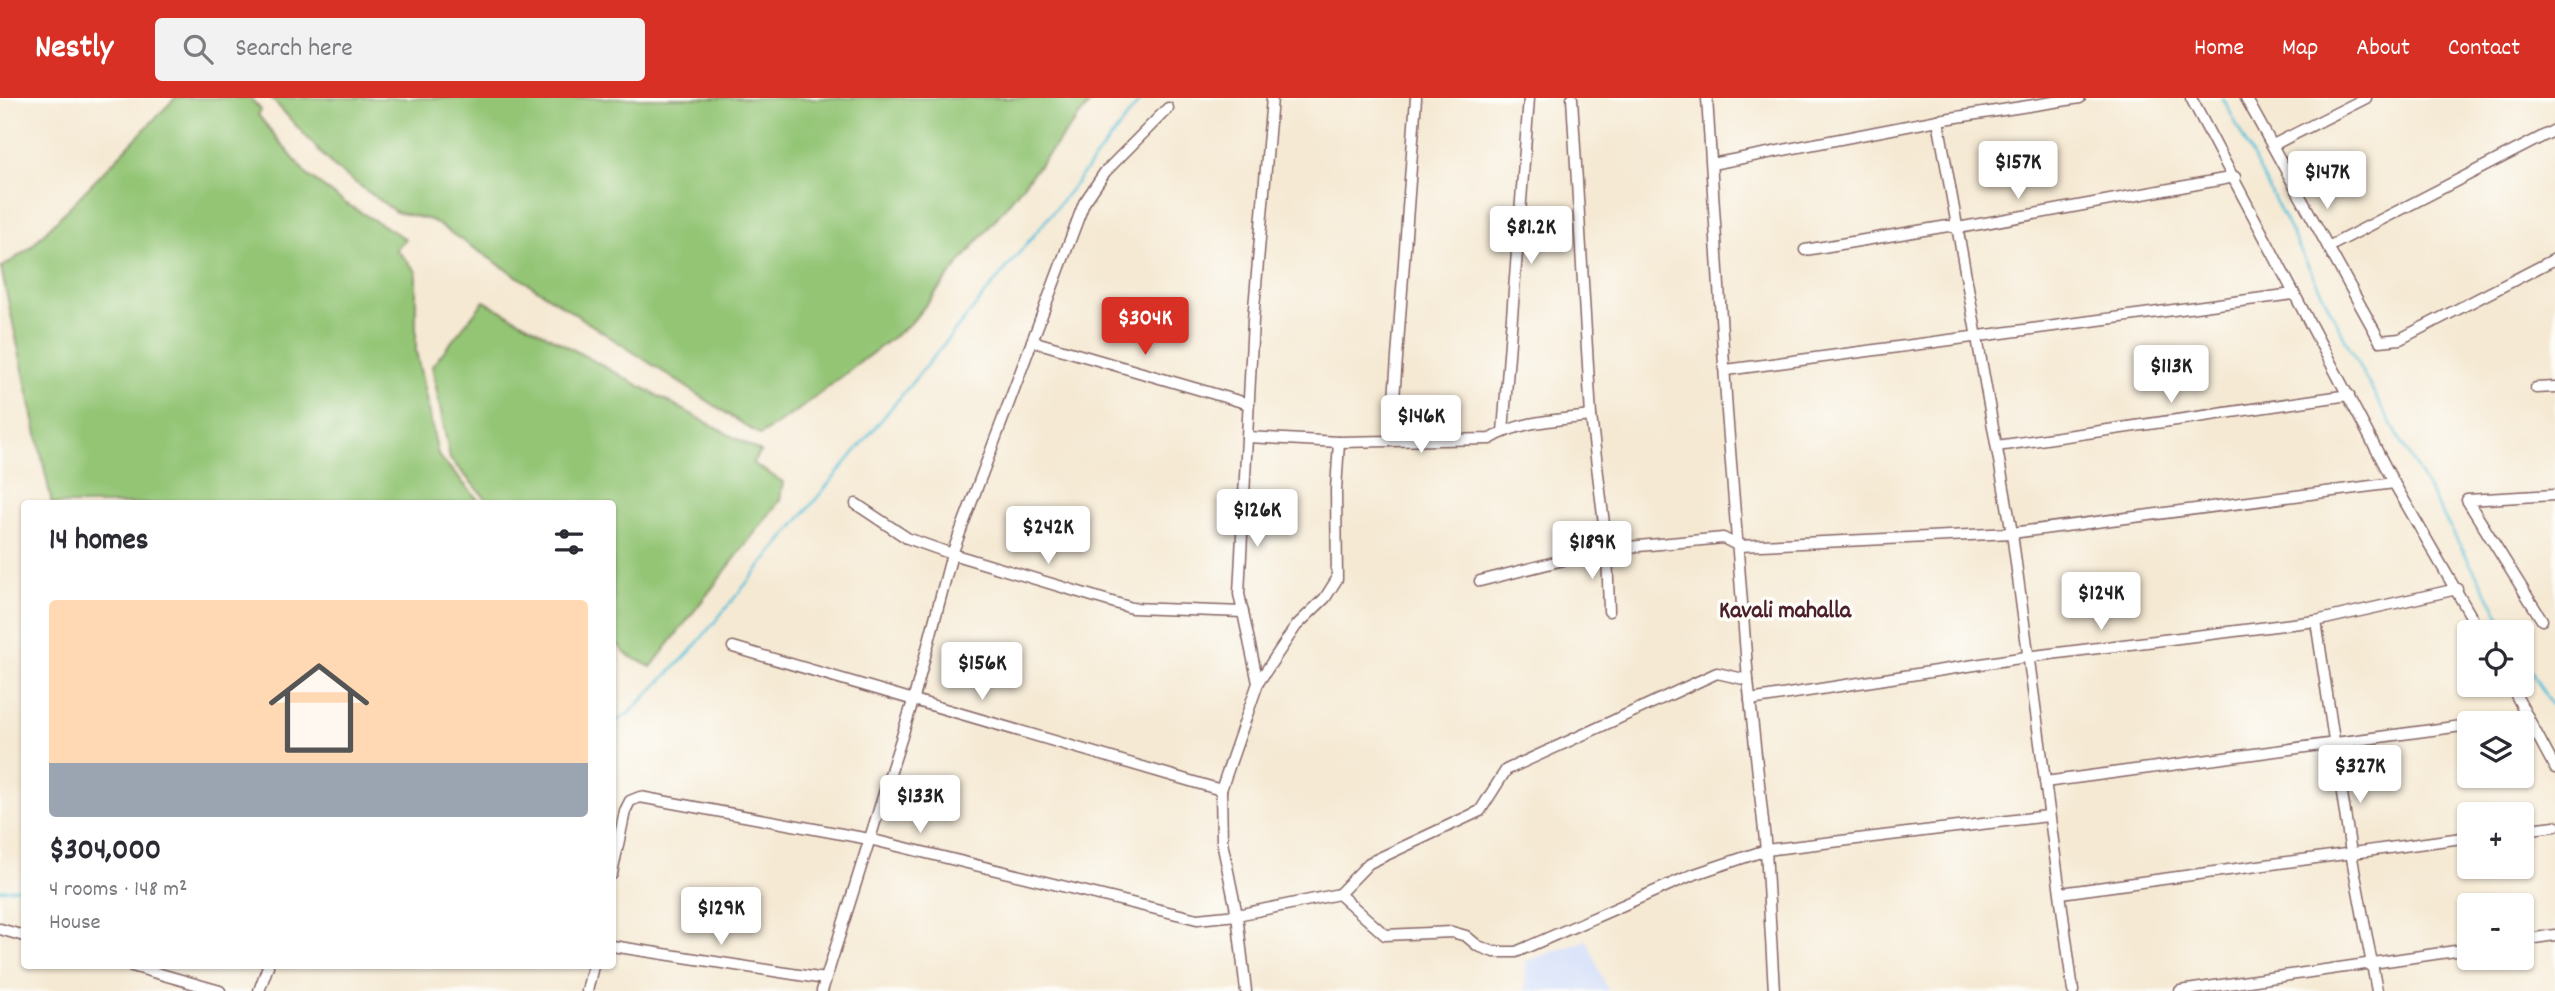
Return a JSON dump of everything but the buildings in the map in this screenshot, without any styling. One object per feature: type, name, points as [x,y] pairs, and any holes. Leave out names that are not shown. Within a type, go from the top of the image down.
[{"type":"street","points":[[1258,683],[1239,594],[1249,404],[1272,98]]},
{"type":"street","points":[[1391,440],[1416,98]]},
{"type":"street","points":[[1503,432],[1529,98]]},
{"type":"street","points":[[1572,98],[1591,416],[1606,550],[1609,611]]},
{"type":"street","points":[[1707,98],[1727,412],[1748,680],[1766,850],[1774,991]]},
{"type":"street","points":[[1712,164],[1938,120],[2080,98]]},
{"type":"street","points":[[2191,98],[2394,483],[2473,620]]},
{"type":"street","points":[[2246,98],[2380,341],[2400,339],[2555,259]]},
{"type":"street","points":[[2273,145],[2366,98]]},
{"type":"street","points":[[616,947],[824,985],[914,698],[952,554],[1084,203],[1105,172],[1168,108]]},
{"type":"street","points":[[1938,120],[2012,533],[2026,657],[2073,991]]},
{"type":"street","points":[[2328,247],[2555,130]]},
{"type":"street","points":[[1805,250],[1948,226],[1958,228],[2235,177]]},
{"type":"street","points":[[1726,370],[2293,294]]},
{"type":"street","points":[[1032,341],[1249,404]]},
{"type":"street","points":[[2536,388],[2555,387]]},
{"type":"street","points":[[1997,446],[2349,395]]},
{"type":"street","points":[[1247,438],[1339,442],[1490,439],[1503,432],[1537,422],[1591,416]]},
{"type":"street","points":[[1246,991],[1237,915],[1222,842],[1221,790],[1258,683],[1296,626],[1325,598],[1337,579],[1336,490],[1339,442]]},
{"type":"street","points":[[1480,581],[1606,550],[1723,538],[1739,546],[2012,533],[2394,483]]},
{"type":"street","points":[[2542,620],[2467,500],[2555,495]]},
{"type":"street","points":[[856,504],[907,538],[1132,608],[1243,612]]},
{"type":"street","points":[[1750,700],[2026,657],[2316,621],[2456,589]]},
{"type":"street","points":[[2316,621],[2351,853],[2377,991]]},
{"type":"street","points":[[733,647],[1221,790]]},
{"type":"street","points":[[616,855],[625,811],[630,801],[640,797],[869,839],[1198,919],[1237,915],[1339,894],[1369,863],[1479,811],[1506,770],[1717,673],[1748,680]]},
{"type":"street","points":[[2045,782],[2457,726]]},
{"type":"street","points":[[2534,729],[2555,768]]},
{"type":"street","points":[[1339,894],[1385,935],[1452,932],[1486,949],[1516,952],[1692,876],[1766,850],[2048,816]]},
{"type":"street","points":[[2534,829],[2555,826]]},
{"type":"street","points":[[2061,893],[2457,839]]},
{"type":"street","points":[[0,929],[21,935]]},
{"type":"street","points":[[2534,938],[2555,935]]},
{"type":"street","points":[[2180,991],[2457,951]]},
{"type":"street","points":[[143,969],[220,991]]},
{"type":"street","points":[[259,991],[267,969]]},
{"type":"street","points":[[587,991],[592,969]]},
{"type":"shaded area","points":[[1587,940],[1608,991],[1525,991],[1526,961]]},
{"type":"green space","points":[[175,98],[250,98],[261,110],[258,115],[307,175],[345,203],[406,239],[396,249],[416,271],[416,351],[438,455],[478,500],[51,500],[1,268],[29,249]]},
{"type":"green space","points":[[271,98],[1094,98],[911,323],[797,411],[760,435],[431,220],[396,212],[334,167]]},
{"type":"green space","points":[[484,301],[761,452],[752,463],[783,482],[780,500],[651,667],[627,655],[616,642],[616,500],[487,500],[450,459],[432,366]]},
{"type":"waterway","points":[[616,721],[629,713],[689,653],[1057,207],[1142,98]]},
{"type":"waterway","points":[[2223,98],[2362,372],[2502,620]]},
{"type":"waterway","points":[[2534,675],[2555,712]]},
{"type":"waterway","points":[[0,890],[21,888]]},
{"type":"district","name":"Kavali mahalla","points":[[1785,612]]}]
